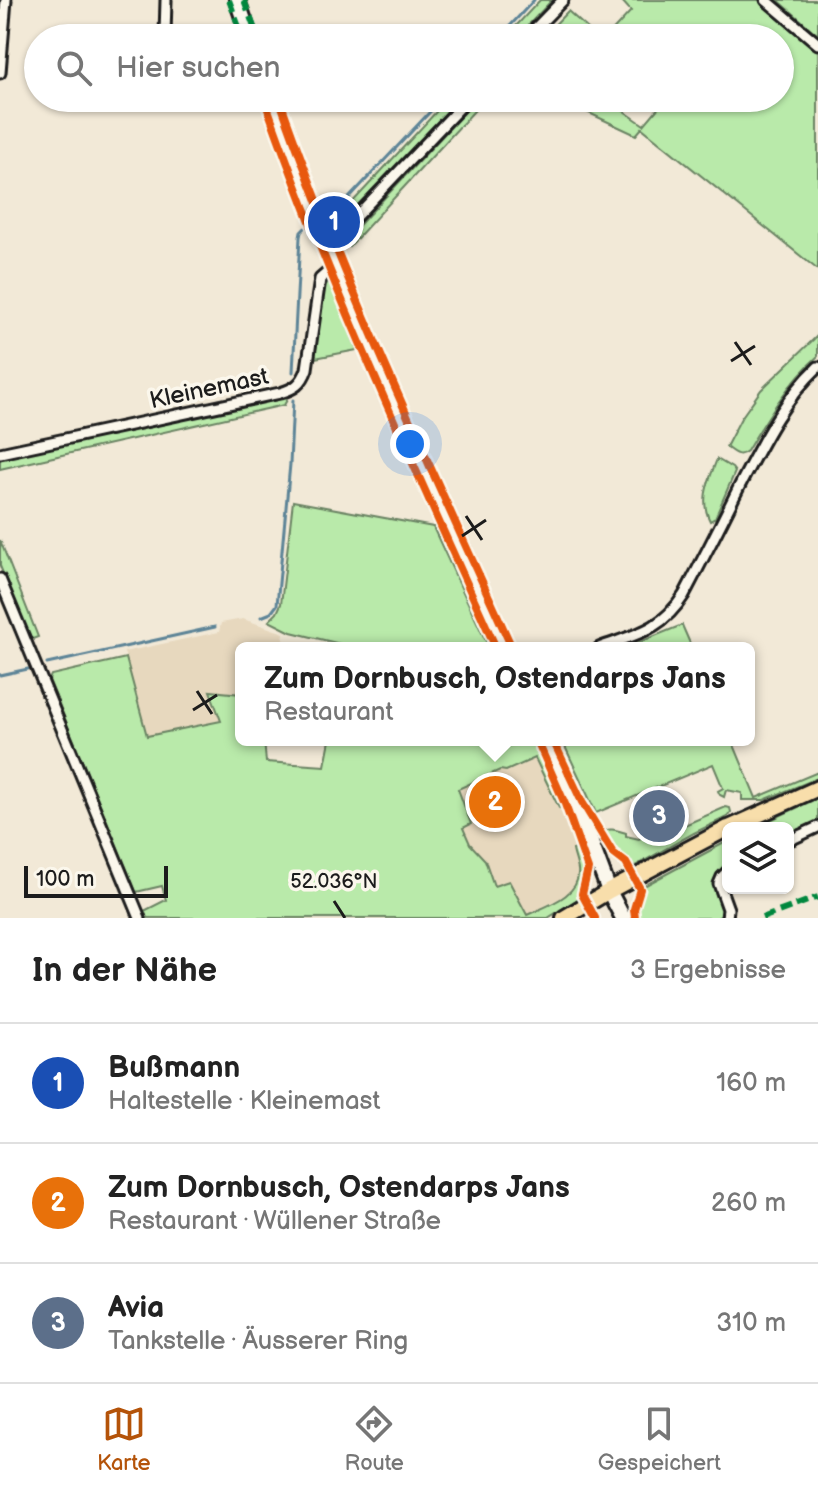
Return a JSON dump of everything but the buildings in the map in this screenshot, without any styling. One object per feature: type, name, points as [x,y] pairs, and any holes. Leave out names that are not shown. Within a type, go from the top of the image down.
[{"type":"main road","points":[[237,0],[245,24]]},
{"type":"main road","points":[[276,112],[327,247],[376,363],[501,642]]},
{"type":"main road","points":[[548,746],[623,918]]},
{"type":"main road","points":[[742,822],[818,788]]},
{"type":"main road","points":[[564,918],[722,831]]},
{"type":"street","points":[[0,73],[6,0]]},
{"type":"street","points":[[165,24],[166,0]]},
{"type":"street","points":[[540,24],[563,0]]},
{"type":"street","points":[[766,0],[818,44]]},
{"type":"street","points":[[327,247],[456,112]]},
{"type":"street","name":"Kleinemast","points":[[0,453],[280,393],[295,387],[307,369],[320,279],[335,266]]},
{"type":"street","points":[[614,642],[661,623],[674,611],[781,411],[801,383],[818,367]]},
{"type":"street","points":[[0,579],[140,918]]},
{"type":"street","points":[[794,838],[818,827]]},
{"type":"street","points":[[723,894],[728,909],[727,918]]},
{"type":"shaded area","points":[[243,619],[284,633],[283,642],[235,642],[235,702],[222,720],[146,736],[124,652],[219,632],[221,623]]},
{"type":"shaded area","points":[[536,757],[559,807],[565,807],[579,848],[573,851],[578,870],[576,884],[570,893],[527,915],[495,886],[485,860],[470,844],[463,828],[470,824],[470,817],[458,789]]},
{"type":"green space","points":[[540,0],[552,0],[529,24],[518,24]]},
{"type":"green space","points":[[621,0],[760,0],[787,24],[619,24],[631,11]]},
{"type":"green space","points":[[778,0],[818,0],[818,35]]},
{"type":"green space","points":[[568,11],[582,24],[555,24]]},
{"type":"green space","points":[[794,30],[818,51],[818,270],[642,128],[636,135],[587,112],[625,112],[644,125],[655,112],[794,112]]},
{"type":"green space","points":[[436,112],[447,112],[350,213],[348,207]]},
{"type":"green space","points":[[465,112],[473,112],[349,247],[345,245],[346,239]]},
{"type":"green space","points":[[330,282],[357,350],[315,358],[323,292]]},
{"type":"green space","points":[[818,335],[818,356],[788,389],[747,451],[739,454],[726,447],[761,390]]},
{"type":"green space","points":[[284,397],[287,400],[284,405],[0,469],[0,457]]},
{"type":"green space","points":[[717,459],[735,472],[715,518],[710,521],[705,498]]},
{"type":"green space","points":[[293,501],[433,527],[486,642],[332,642],[291,632],[269,621],[281,604]]},
{"type":"green space","points":[[0,540],[38,637],[30,640],[0,566]]},
{"type":"green space","points":[[682,625],[689,642],[640,642]]},
{"type":"green space","points":[[126,658],[147,736],[221,721],[210,691],[235,693],[235,746],[265,746],[266,762],[325,766],[329,746],[539,746],[565,807],[559,808],[535,758],[458,789],[471,824],[463,828],[470,844],[485,860],[494,886],[509,881],[527,915],[561,899],[574,887],[578,870],[573,850],[579,848],[586,872],[579,898],[548,918],[146,918],[144,911],[166,900],[162,886],[136,892],[49,680],[51,675]]},
{"type":"green space","points":[[565,746],[734,746],[756,798],[818,772],[818,778],[764,800],[742,800],[742,793],[726,790],[724,797],[720,795],[718,791],[723,788],[713,764],[596,813]]},
{"type":"green space","points":[[818,798],[818,824],[794,834],[794,822],[766,822]]},
{"type":"green space","points":[[726,807],[731,812],[727,817],[635,866],[614,851],[603,833],[614,830],[626,833],[626,836],[656,840]]},
{"type":"green space","points":[[722,844],[722,871],[715,881],[724,912],[717,918],[637,918],[635,910],[642,887]]},
{"type":"waterway","points":[[512,24],[534,0]]},
{"type":"waterway","points":[[348,199],[430,112]]},
{"type":"waterway","points":[[328,219],[337,214]]},
{"type":"waterway","points":[[293,372],[300,237],[305,228]]},
{"type":"waterway","points":[[261,617],[271,613],[277,605],[293,400]]},
{"type":"waterway","points":[[47,664],[215,627]]},
{"type":"waterway","points":[[0,675],[28,669]]},
{"type":"marked path","points":[[229,0],[238,24]]},
{"type":"marked path","points":[[244,0],[253,24]]},
{"type":"marked path","points":[[762,918],[818,897]]},
{"type":"cycle path","points":[[269,112],[345,307],[493,642]]},
{"type":"cycle path","points":[[284,112],[360,307],[509,642]]},
{"type":"cycle path","points":[[540,746],[588,869],[582,894],[595,918]]},
{"type":"cycle path","points":[[556,746],[582,802],[613,853],[626,863],[640,889],[634,909],[635,918]]},
{"type":"place","name":"Bußmann","points":[[334,222]]},
{"type":"place","name":"Zum Dornbusch, Ostendarps Jans","points":[[495,802]]},
{"type":"place","name":"Avia","points":[[659,816]]}]
